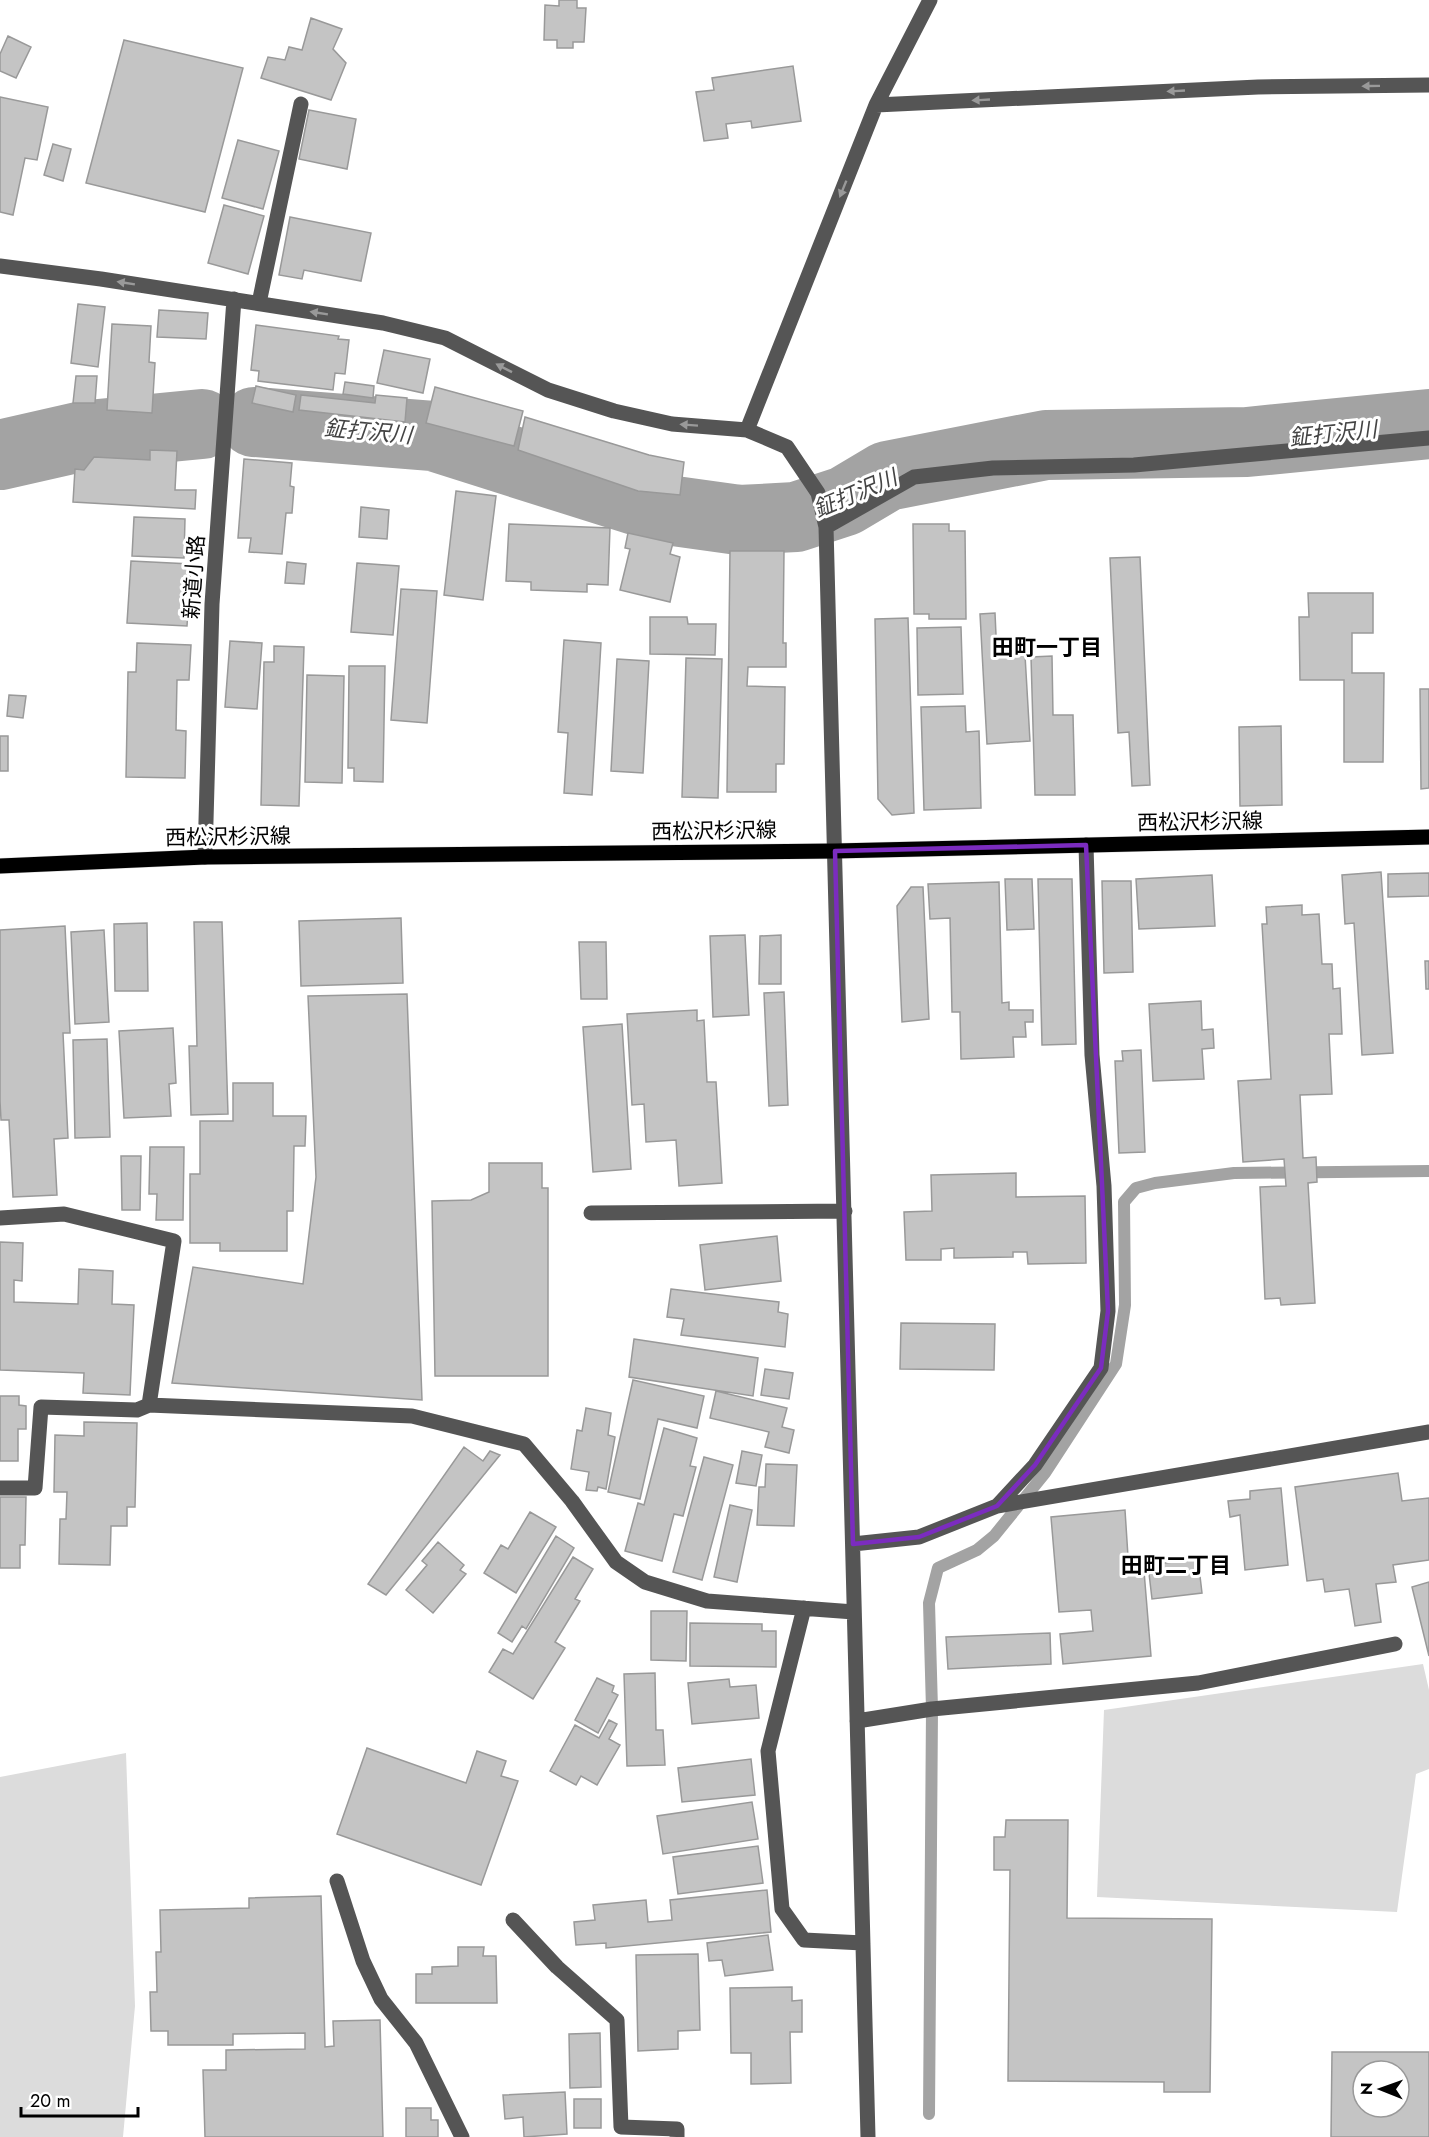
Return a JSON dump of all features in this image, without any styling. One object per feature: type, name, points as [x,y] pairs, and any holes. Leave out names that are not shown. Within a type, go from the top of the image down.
[{"type":"main road","name":"西松沢杉沢線","points":[[0,866],[205,857],[835,851],[1429,837]]},
{"type":"street","points":[[747,430],[876,105],[930,0]]},
{"type":"street","points":[[876,105],[1258,87],[1429,85]]},
{"type":"street","points":[[259,303],[301,104]]},
{"type":"street","points":[[0,266],[234,299],[383,323],[445,338],[548,390],[614,411],[672,424],[747,430],[787,447],[818,493],[826,527],[868,2137]]},
{"type":"street","name":"新道小路","points":[[205,857],[212,604],[234,299]]},
{"type":"street","points":[[826,527],[914,477],[993,468],[1134,465],[1429,438]]},
{"type":"street","points":[[998,1506],[1035,1465],[1101,1368],[1108,1311],[1104,1186],[1092,1055],[1086,845]]},
{"type":"street","points":[[591,1213],[845,1212]]},
{"type":"street","points":[[0,1218],[64,1214],[174,1241],[149,1405]]},
{"type":"street","points":[[0,1488],[36,1488],[41,1407],[137,1410],[149,1405],[412,1416],[524,1444],[572,1501],[616,1562],[645,1582],[707,1601],[854,1612]]},
{"type":"street","points":[[853,1544],[919,1536],[998,1506],[1429,1432]]},
{"type":"street","points":[[804,1608],[768,1751],[782,1909],[804,1940],[863,1943]]},
{"type":"street","points":[[857,1720],[932,1709],[1198,1683],[1395,1644]]},
{"type":"street","points":[[337,1881],[363,1961],[381,1999],[416,2043],[462,2137]]},
{"type":"street","points":[[513,1920],[557,1967],[617,2020],[621,2127],[677,2129],[677,2137]]},
{"type":"highlighted area","points":[[1086,845],[1108,1311],[1101,1368],[1035,1465],[997,1506],[919,1537],[853,1544],[845,1211],[835,851]]},
{"type":"shaded area","points":[[1423,1664],[1429,1690],[1429,1769],[1416,1774],[1397,1912],[1097,1897],[1104,1710]]},
{"type":"shaded area","points":[[126,1753],[135,2006],[123,2137],[0,2137],[0,1777]]},
{"type":"building","points":[[559,0],[577,0],[577,8],[586,8],[584,42],[573,42],[573,48],[557,48],[557,40],[544,40],[545,5],[559,6]]},
{"type":"building","points":[[311,18],[342,29],[333,49],[346,63],[331,100],[261,78],[268,57],[285,60],[289,47],[302,50]]},
{"type":"building","points":[[8,36],[31,47],[16,78],[0,71],[0,54]]},
{"type":"building","points":[[124,40],[243,68],[205,212],[86,183]]},
{"type":"building","points":[[793,66],[801,121],[752,128],[751,121],[726,124],[728,138],[704,141],[696,92],[714,90],[712,78]]},
{"type":"building","points":[[0,97],[48,107],[37,160],[25,158],[13,215],[0,212]]},
{"type":"building","points":[[309,110],[356,119],[347,169],[299,159]]},
{"type":"building","points":[[238,140],[279,151],[263,209],[222,198]]},
{"type":"building","points":[[53,144],[71,149],[63,181],[44,175]]},
{"type":"building","points":[[224,205],[264,216],[248,274],[208,263]]},
{"type":"building","points":[[290,217],[371,233],[361,281],[304,270],[302,279],[279,275]]},
{"type":"building","points":[[78,304],[105,307],[98,367],[71,363]]},
{"type":"building","points":[[159,310],[208,313],[206,339],[157,337]]},
{"type":"building","points":[[112,324],[151,326],[149,362],[155,363],[152,413],[107,410]]},
{"type":"building","points":[[256,325],[339,336],[338,339],[349,340],[345,374],[335,373],[333,390],[258,381],[259,371],[251,370]]},
{"type":"building","points":[[384,350],[430,359],[423,393],[377,383]]},
{"type":"building","points":[[76,376],[97,376],[95,403],[73,403]]},
{"type":"building","points":[[345,382],[374,386],[373,398],[343,394]]},
{"type":"building","points":[[256,386],[296,395],[293,412],[252,403]]},
{"type":"building","points":[[435,387],[523,411],[514,446],[426,423]]},
{"type":"building","points":[[301,395],[375,403],[376,395],[407,398],[405,422],[299,410]]},
{"type":"building","points":[[525,417],[649,455],[684,462],[680,495],[638,491],[518,450]]},
{"type":"building","points":[[150,450],[177,451],[175,490],[196,490],[195,509],[73,502],[75,469],[84,470],[94,457],[150,460]]},
{"type":"building","points":[[244,459],[292,463],[290,486],[294,487],[292,513],[286,513],[282,554],[249,552],[251,538],[238,538]]},
{"type":"building","points":[[456,491],[496,496],[483,600],[444,595]]},
{"type":"building","points":[[361,507],[389,510],[387,539],[359,537]]},
{"type":"building","points":[[134,517],[185,519],[184,558],[132,556]]},
{"type":"building","points":[[509,524],[610,528],[608,585],[587,584],[587,592],[531,590],[531,582],[506,581]]},
{"type":"building","points":[[913,524],[949,524],[949,531],[965,531],[966,619],[929,619],[929,614],[914,614]]},
{"type":"building","points":[[628,533],[673,543],[670,554],[680,557],[670,602],[620,590],[630,549],[625,548]]},
{"type":"building","points":[[730,551],[784,551],[783,643],[786,643],[786,667],[748,667],[747,686],[785,687],[784,764],[776,764],[776,792],[727,792]]},
{"type":"building","points":[[1140,557],[1150,785],[1132,786],[1129,732],[1118,733],[1110,558]]},
{"type":"building","points":[[131,561],[191,564],[187,626],[127,623]]},
{"type":"building","points":[[287,562],[306,564],[304,584],[285,583]]},
{"type":"building","points":[[357,563],[399,566],[393,635],[351,632]]},
{"type":"building","points":[[401,589],[437,591],[427,723],[391,720]]},
{"type":"building","points":[[1308,593],[1373,593],[1373,633],[1352,633],[1352,673],[1384,673],[1383,762],[1344,762],[1344,680],[1300,680],[1299,617],[1309,617]]},
{"type":"building","points":[[995,613],[997,657],[1025,655],[1030,741],[987,744],[980,614]]},
{"type":"building","points":[[650,617],[687,617],[688,624],[716,624],[715,655],[650,654]]},
{"type":"building","points":[[908,618],[914,813],[892,815],[878,799],[875,619]]},
{"type":"building","points":[[961,627],[963,694],[918,695],[917,628]]},
{"type":"building","points":[[564,640],[601,643],[592,795],[564,793],[568,733],[558,732]]},
{"type":"building","points":[[230,641],[262,643],[257,709],[225,707]]},
{"type":"building","points":[[137,643],[191,645],[189,680],[177,680],[176,730],[186,731],[185,778],[126,777],[128,672],[136,672]]},
{"type":"building","points":[[274,646],[304,647],[299,806],[261,805],[264,662],[274,662]]},
{"type":"building","points":[[1052,656],[1053,715],[1073,715],[1075,795],[1035,795],[1031,657]]},
{"type":"building","points":[[686,658],[722,659],[718,798],[682,797]]},
{"type":"building","points":[[617,659],[649,661],[643,773],[611,771]]},
{"type":"building","points":[[349,666],[385,666],[383,782],[354,781],[354,768],[348,768]]},
{"type":"building","points":[[307,675],[344,676],[342,783],[305,782]]},
{"type":"building","points":[[1420,689],[1429,689],[1429,788],[1421,789]]},
{"type":"building","points":[[9,695],[26,696],[23,718],[7,716]]},
{"type":"building","points":[[965,706],[966,732],[979,731],[981,808],[924,810],[921,707]]},
{"type":"building","points":[[1281,726],[1282,805],[1240,806],[1239,727]]},
{"type":"building","points":[[0,736],[8,736],[8,771],[0,771]]},
{"type":"building","points":[[1381,872],[1393,1053],[1362,1055],[1354,923],[1345,924],[1342,875]]},
{"type":"building","points":[[1429,873],[1429,896],[1388,897],[1388,874]]},
{"type":"building","points":[[1212,875],[1215,926],[1139,929],[1136,879]]},
{"type":"building","points":[[1005,879],[1032,879],[1034,929],[1007,930]]},
{"type":"building","points":[[1038,879],[1072,879],[1076,1044],[1042,1045]]},
{"type":"building","points":[[1102,881],[1131,881],[1133,972],[1104,973]]},
{"type":"building","points":[[999,882],[1002,1003],[1009,1002],[1009,1010],[1033,1010],[1033,1022],[1025,1022],[1026,1037],[1013,1037],[1014,1057],[961,1059],[960,1012],[952,1012],[950,918],[930,919],[928,884]]},
{"type":"building","points":[[911,887],[923,887],[929,1019],[902,1022],[897,906]]},
{"type":"building","points":[[1302,905],[1302,915],[1319,914],[1322,964],[1332,964],[1333,989],[1340,988],[1342,1034],[1329,1034],[1332,1094],[1300,1095],[1303,1158],[1316,1157],[1317,1182],[1308,1183],[1315,1303],[1281,1305],[1280,1298],[1265,1299],[1260,1187],[1286,1186],[1284,1159],[1243,1162],[1238,1081],[1271,1079],[1262,924],[1267,924],[1266,907]]},
{"type":"building","points":[[401,918],[403,983],[301,986],[299,921]]},
{"type":"building","points":[[194,922],[222,922],[228,1114],[191,1115],[189,1046],[197,1046]]},
{"type":"building","points":[[147,923],[148,991],[115,991],[114,924]]},
{"type":"building","points":[[65,926],[70,1033],[63,1033],[68,1138],[54,1139],[57,1195],[13,1197],[9,1120],[1,1120],[0,1101],[0,930]]},
{"type":"building","points":[[104,930],[109,1022],[75,1024],[71,932]]},
{"type":"building","points":[[745,935],[749,1015],[713,1017],[710,936]]},
{"type":"building","points":[[781,935],[781,984],[759,984],[760,936]]},
{"type":"building","points":[[579,942],[606,942],[607,999],[581,999]]},
{"type":"building","points":[[1425,961],[1429,961],[1429,989],[1426,989]]},
{"type":"building","points":[[784,992],[788,1105],[769,1106],[764,993]]},
{"type":"building","points":[[407,994],[422,1400],[172,1383],[193,1267],[303,1284],[316,1177],[308,996]]},
{"type":"building","points":[[1201,1001],[1202,1030],[1213,1029],[1214,1048],[1202,1049],[1204,1079],[1153,1081],[1149,1004]]},
{"type":"building","points":[[697,1010],[697,1021],[704,1020],[707,1082],[716,1082],[722,1183],[679,1186],[676,1140],[646,1142],[644,1104],[632,1105],[627,1014]]},
{"type":"building","points":[[622,1024],[631,1169],[593,1172],[583,1027]]},
{"type":"building","points":[[173,1028],[176,1083],[169,1084],[171,1116],[124,1118],[119,1031]]},
{"type":"building","points":[[107,1039],[110,1137],[75,1138],[73,1040]]},
{"type":"building","points":[[1141,1050],[1145,1152],[1119,1153],[1115,1061],[1123,1061],[1122,1051]]},
{"type":"building","points":[[233,1083],[273,1083],[273,1116],[306,1116],[305,1146],[294,1146],[293,1211],[287,1211],[287,1251],[220,1251],[220,1243],[190,1243],[190,1174],[200,1174],[200,1121],[233,1121]]},
{"type":"building","points":[[150,1147],[184,1147],[183,1220],[156,1220],[157,1194],[149,1194]]},
{"type":"building","points":[[121,1156],[141,1156],[140,1210],[122,1210]]},
{"type":"building","points":[[489,1163],[542,1163],[542,1188],[548,1188],[548,1376],[435,1376],[432,1201],[471,1200],[489,1192]]},
{"type":"building","points":[[1016,1173],[1016,1197],[1085,1196],[1086,1263],[1028,1264],[1027,1252],[1013,1252],[1013,1257],[954,1258],[954,1248],[941,1249],[941,1260],[906,1260],[904,1212],[932,1211],[931,1175]]},
{"type":"building","points":[[777,1236],[781,1281],[705,1290],[700,1245]]},
{"type":"building","points":[[0,1242],[23,1243],[22,1281],[14,1280],[14,1302],[78,1304],[79,1269],[113,1271],[112,1304],[134,1305],[130,1395],[83,1393],[84,1373],[0,1370]]},
{"type":"building","points":[[671,1289],[779,1302],[778,1312],[788,1314],[785,1347],[681,1335],[684,1319],[667,1317]]},
{"type":"building","points":[[901,1323],[995,1324],[994,1370],[900,1369]]},
{"type":"building","points":[[634,1339],[758,1358],[753,1396],[629,1377]]},
{"type":"building","points":[[765,1369],[793,1373],[789,1399],[761,1395]]},
{"type":"building","points":[[633,1380],[704,1396],[697,1428],[658,1419],[640,1499],[608,1492]]},
{"type":"building","points":[[716,1391],[787,1408],[782,1427],[794,1430],[789,1453],[765,1447],[769,1432],[710,1418]]},
{"type":"building","points":[[0,1396],[19,1396],[19,1405],[26,1406],[26,1429],[18,1429],[18,1461],[0,1461]]},
{"type":"building","points":[[586,1408],[611,1413],[608,1435],[615,1437],[606,1489],[598,1487],[597,1491],[586,1490],[589,1472],[571,1469],[577,1430],[582,1431]]},
{"type":"building","points":[[84,1422],[137,1423],[135,1507],[127,1507],[127,1526],[111,1526],[110,1565],[59,1564],[60,1519],[66,1519],[67,1492],[54,1492],[55,1435],[84,1436]]},
{"type":"building","points":[[664,1428],[697,1438],[690,1466],[696,1467],[683,1516],[674,1514],[662,1561],[625,1551],[638,1503],[644,1505]]},
{"type":"building","points":[[464,1447],[483,1461],[490,1451],[500,1455],[386,1595],[368,1584]]},
{"type":"building","points":[[742,1451],[762,1455],[756,1486],[736,1483]]},
{"type":"building","points":[[704,1457],[733,1465],[702,1580],[673,1572]]},
{"type":"building","points":[[766,1464],[797,1465],[794,1526],[757,1525],[759,1487],[765,1487]]},
{"type":"building","points":[[1398,1473],[1402,1501],[1429,1498],[1429,1560],[1393,1565],[1396,1582],[1376,1584],[1381,1622],[1355,1626],[1349,1589],[1325,1592],[1323,1579],[1307,1581],[1295,1487]]},
{"type":"building","points":[[1281,1488],[1288,1565],[1245,1570],[1240,1515],[1230,1517],[1228,1501],[1250,1499],[1250,1491]]},
{"type":"building","points":[[0,1497],[26,1497],[25,1545],[20,1545],[20,1568],[0,1568]]},
{"type":"building","points":[[730,1505],[752,1510],[737,1582],[714,1577]]},
{"type":"building","points":[[1125,1510],[1129,1572],[1144,1571],[1151,1656],[1063,1664],[1060,1634],[1093,1631],[1091,1610],[1059,1612],[1051,1517]]},
{"type":"building","points":[[530,1512],[556,1527],[516,1593],[484,1573],[501,1545],[508,1549]]},
{"type":"building","points":[[556,1536],[574,1548],[526,1629],[522,1626],[512,1642],[498,1633]]},
{"type":"building","points":[[438,1542],[464,1565],[460,1570],[466,1574],[433,1613],[406,1590],[427,1565],[422,1561]]},
{"type":"building","points":[[573,1557],[593,1569],[575,1599],[580,1601],[555,1642],[565,1648],[533,1699],[489,1672],[503,1649],[513,1654]]},
{"type":"building","points":[[1198,1559],[1202,1593],[1152,1599],[1148,1565]]},
{"type":"building","points":[[1429,1582],[1429,1656],[1412,1587]]},
{"type":"building","points":[[651,1611],[687,1611],[686,1661],[651,1660]]},
{"type":"building","points":[[690,1623],[762,1624],[762,1631],[776,1631],[776,1667],[690,1666]]},
{"type":"building","points":[[1050,1633],[1051,1664],[948,1669],[946,1637]]},
{"type":"building","points":[[655,1673],[656,1730],[663,1730],[665,1765],[627,1766],[624,1674]]},
{"type":"building","points":[[597,1678],[614,1686],[612,1692],[618,1695],[598,1733],[575,1720]]},
{"type":"building","points":[[729,1679],[730,1687],[756,1685],[759,1718],[692,1724],[688,1683]]},
{"type":"building","points":[[609,1720],[617,1724],[609,1739],[620,1745],[597,1785],[581,1776],[576,1785],[550,1771],[575,1725],[599,1738]]},
{"type":"building","points":[[367,1748],[466,1783],[477,1751],[506,1761],[501,1776],[518,1781],[481,1885],[337,1834]]},
{"type":"building","points":[[751,1759],[755,1795],[682,1802],[678,1768]]},
{"type":"building","points":[[752,1802],[758,1839],[663,1854],[657,1816]]},
{"type":"building","points":[[1006,1820],[1068,1820],[1067,1918],[1212,1919],[1210,2092],[1164,2092],[1164,2082],[1008,2081],[1010,1870],[994,1870],[994,1837],[1005,1837]]},
{"type":"building","points":[[758,1846],[763,1883],[678,1894],[673,1857]]},
{"type":"building","points":[[767,1890],[771,1932],[606,1948],[606,1943],[576,1945],[574,1922],[595,1920],[593,1905],[646,1900],[648,1922],[672,1920],[670,1900]]},
{"type":"building","points":[[321,1896],[325,2047],[334,2046],[333,2021],[380,2020],[383,2137],[205,2137],[203,2070],[226,2070],[226,2050],[305,2049],[305,2033],[233,2034],[233,2045],[168,2045],[168,2031],[151,2031],[150,1992],[157,1992],[156,1952],[161,1952],[160,1910],[249,1908],[249,1898]]},
{"type":"building","points":[[768,1935],[773,1970],[725,1976],[722,1960],[709,1961],[707,1943]]},
{"type":"building","points":[[458,1947],[484,1947],[483,1956],[496,1956],[497,2003],[416,2003],[416,1974],[432,1974],[432,1967],[458,1966]]},
{"type":"building","points":[[698,1954],[700,2030],[678,2031],[678,2049],[638,2051],[636,1955]]},
{"type":"building","points":[[792,1987],[792,2001],[802,2000],[802,2032],[790,2032],[791,2083],[751,2084],[751,2053],[731,2053],[730,1988]]},
{"type":"building","points":[[600,2033],[601,2087],[570,2088],[569,2034]]},
{"type":"building","points":[[1332,2052],[1429,2052],[1429,2137],[1331,2137]]},
{"type":"building","points":[[565,2092],[567,2134],[524,2137],[523,2117],[505,2119],[503,2095]]},
{"type":"building","points":[[574,2099],[601,2099],[601,2128],[574,2128]]},
{"type":"building","points":[[406,2108],[431,2108],[431,2120],[438,2120],[438,2137],[406,2137]]},
{"type":"waterway","name":"鉦打沢川","points":[[254,422],[433,436],[667,510],[739,520],[796,517],[845,501],[887,476],[1046,445],[1247,442],[1429,424]]},
{"type":"waterway","name":"鉦打沢川","points":[[0,455],[88,435],[202,424]]},
{"type":"waterway","points":[[929,2114],[932,1709],[929,1603],[938,1568],[977,1550],[994,1536],[1045,1473],[1116,1364],[1125,1305],[1124,1202],[1136,1188],[1155,1183],[1234,1173],[1429,1171]]},
{"type":"district","name":"田町一丁目","points":[[1047,647]]},
{"type":"district","name":"田町二丁目","points":[[1176,1565]]}]
